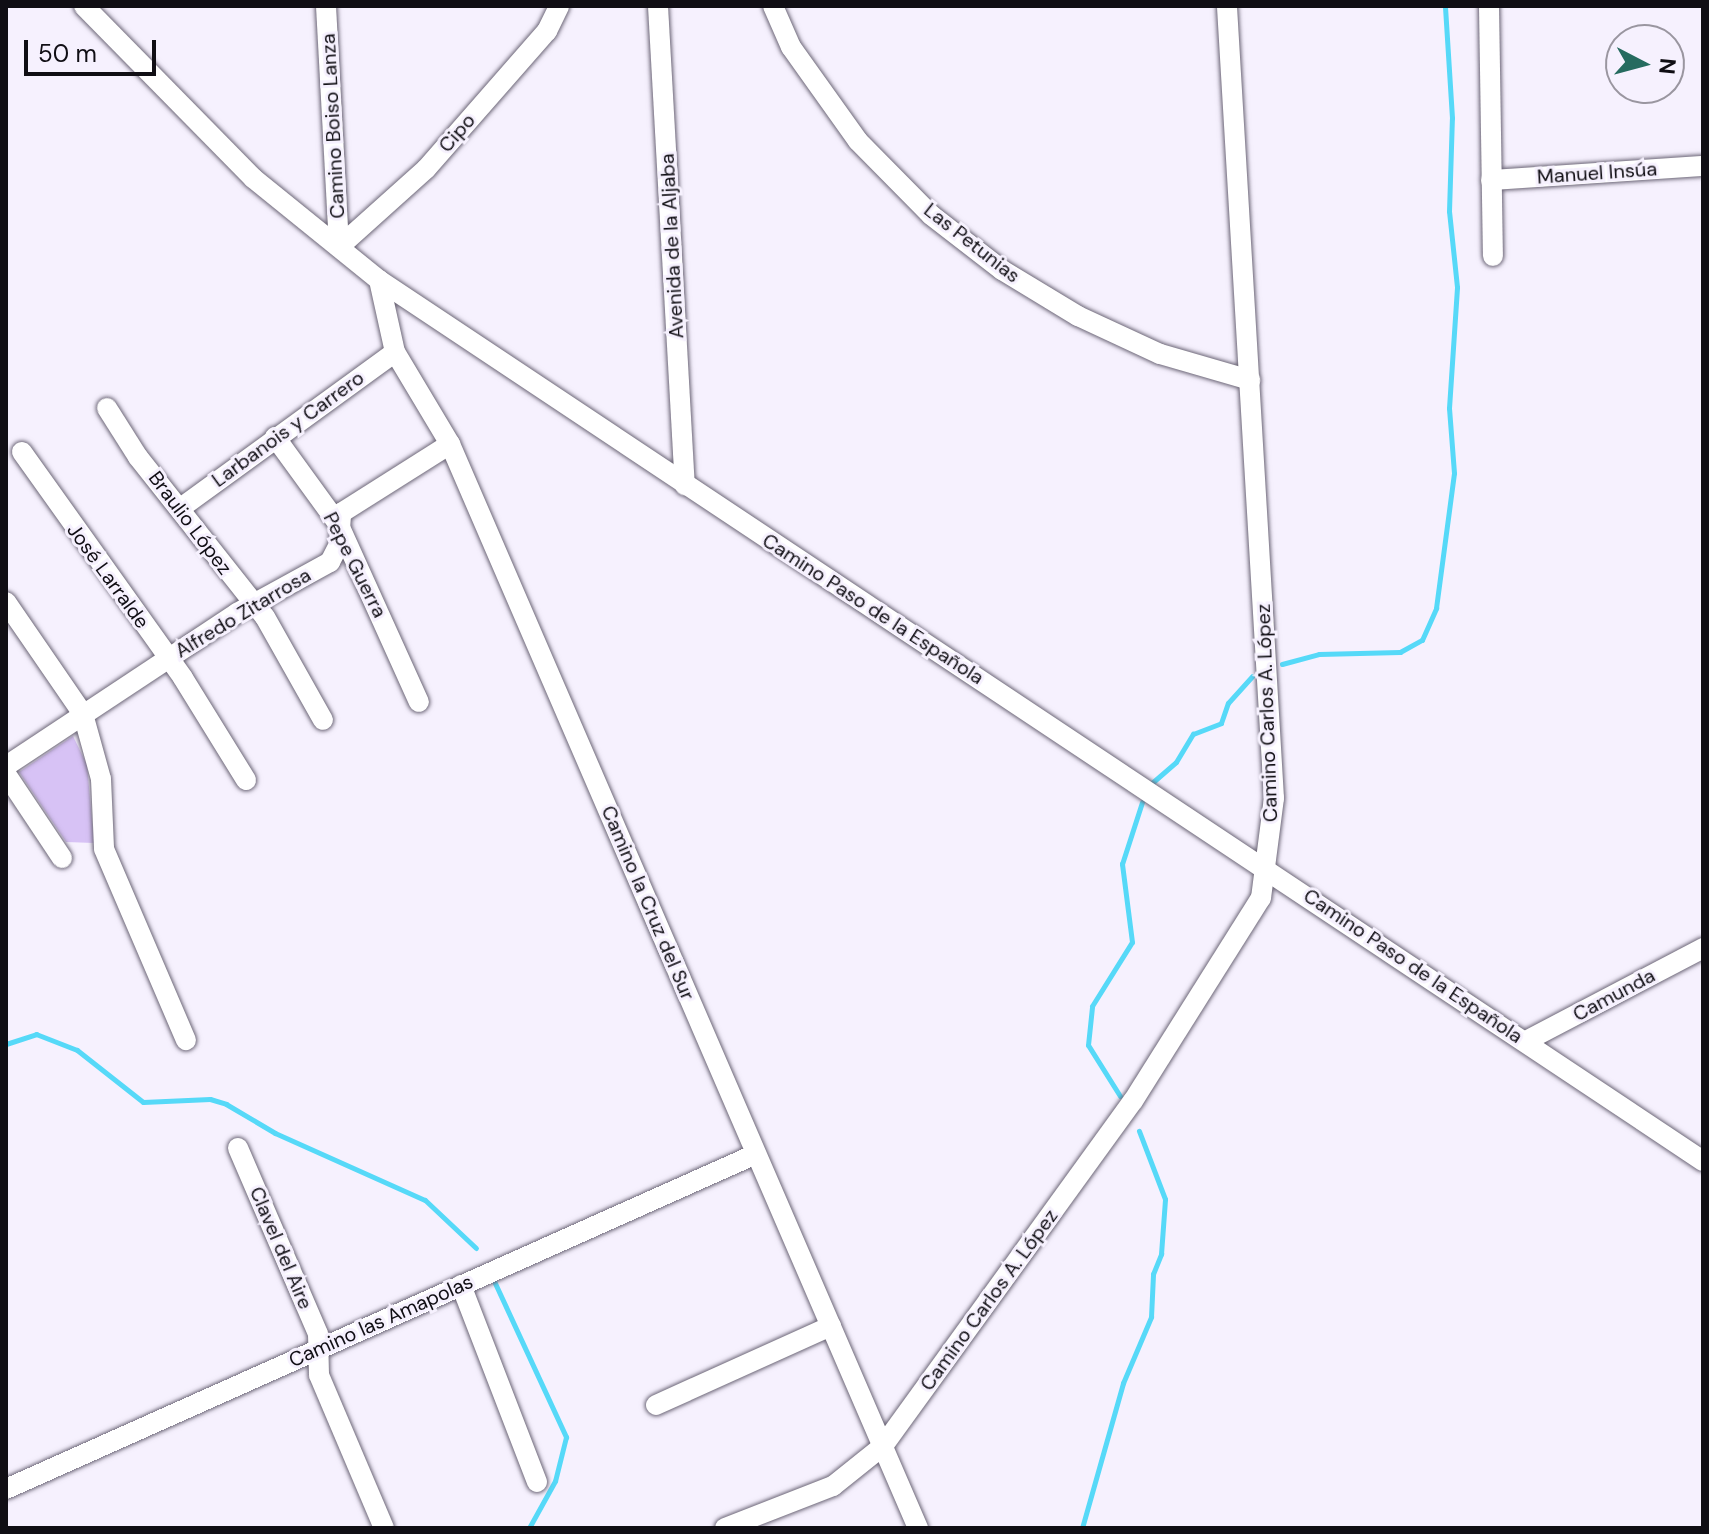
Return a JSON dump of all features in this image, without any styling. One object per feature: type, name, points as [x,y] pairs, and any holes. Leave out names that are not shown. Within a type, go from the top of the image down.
[{"type":"street","name":"Camino Paso de la Española","points":[[84,6],[253,178],[379,280],[1703,1161]]},
{"type":"street","name":"Camino Boiso Lanza","points":[[326,6],[339,247]]},
{"type":"street","name":"Cipo","points":[[339,247],[426,169],[547,31],[559,6]]},
{"type":"street","name":"Avenida de la Aljaba","points":[[658,6],[685,485]]},
{"type":"street","name":"Las Petunias","points":[[773,6],[791,47],[858,141],[943,224],[1002,270],[1078,316],[1160,354],[1250,380]]},
{"type":"street","name":"Camino Carlos A. López","points":[[725,1528],[833,1486],[883,1446],[1133,1101],[1240,938],[1261,898],[1268,870],[1274,798],[1227,6]]},
{"type":"street","points":[[1489,6],[1493,256]]},
{"type":"street","name":"Manuel Insúa","points":[[1491,180],[1703,166]]},
{"type":"street","name":"Camino la Cruz del Sur","points":[[379,280],[395,352],[450,444],[918,1528]]},
{"type":"street","name":"Larbanois y Carrero","points":[[182,507],[395,352]]},
{"type":"street","name":"Braulio López","points":[[107,408],[138,457],[182,507],[251,605],[265,617],[323,720]]},
{"type":"street","name":"Pepe Guerra","points":[[275,437],[339,525],[419,702]]},
{"type":"street","name":"Alfredo Zitarrosa","points":[[6,766],[166,658],[251,605],[330,562],[339,544],[341,513],[450,444]]},
{"type":"street","name":"José Larralde","points":[[22,452],[166,658],[246,780]]},
{"type":"street","points":[[6,602],[83,714],[101,779],[104,849],[186,1040]]},
{"type":"street","points":[[6,774],[62,858]]},
{"type":"street","name":"Camunda","points":[[1526,1041],[1703,948]]},
{"type":"street","name":"Clavel del Aire","points":[[238,1148],[318,1334],[319,1375],[384,1528]]},
{"type":"street","name":"Camino las Amapolas","points":[[6,1489],[756,1154]]},
{"type":"street","points":[[461,1285],[537,1482]]},
{"type":"street","points":[[656,1405],[831,1326]]},
{"type":"shaded area","points":[[73,736],[87,765],[94,843],[66,842],[19,772]]},
{"type":"waterway","points":[[1282,664],[1319,654],[1400,652],[1422,640],[1436,608],[1454,473],[1449,408],[1457,287],[1449,211],[1452,118],[1445,6]]},
{"type":"waterway","points":[[1153,782],[1176,762],[1193,734],[1221,723],[1228,703],[1252,676]]},
{"type":"waterway","points":[[1120,1096],[1088,1045],[1092,1006],[1132,942],[1122,864],[1142,802]]},
{"type":"waterway","points":[[6,1044],[36,1034],[77,1050],[143,1102],[210,1099],[226,1104],[275,1133],[425,1200],[476,1248]]},
{"type":"waterway","points":[[1082,1528],[1123,1383],[1151,1317],[1153,1274],[1161,1254],[1165,1199],[1139,1131]]},
{"type":"waterway","points":[[494,1281],[566,1437],[555,1481],[529,1528]]}]
